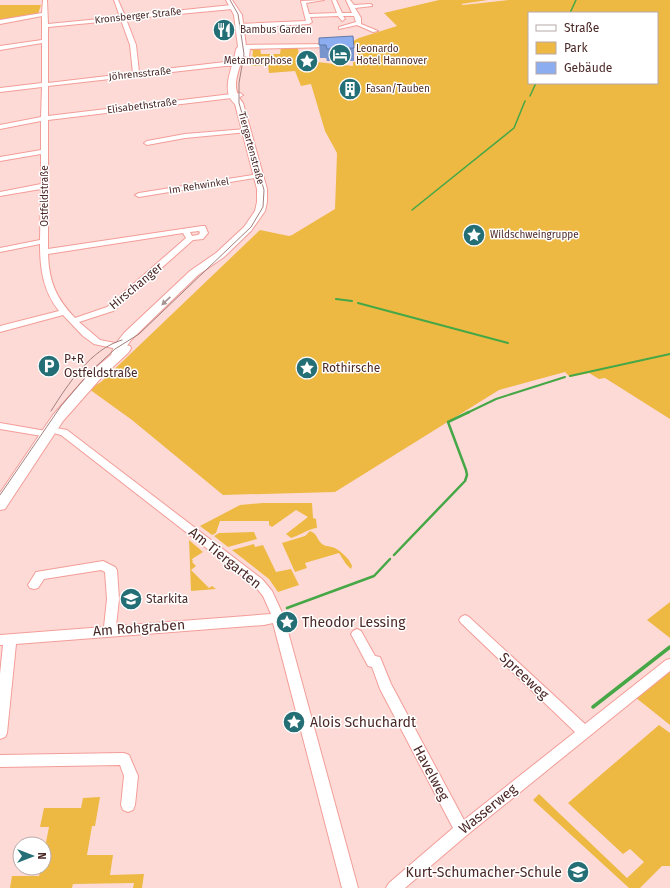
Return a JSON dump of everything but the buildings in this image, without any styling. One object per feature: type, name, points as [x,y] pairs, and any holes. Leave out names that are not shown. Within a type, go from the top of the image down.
[{"type":"main road","name":"Tiergartenstraße","points":[[0,506],[58,418],[84,388],[121,350],[131,333],[194,273],[206,267],[247,229],[258,214],[263,197],[259,176],[233,81],[236,65],[240,55],[240,49],[242,47],[238,15],[230,3]]},
{"type":"main road","name":"Tiergartenstraße","points":[[237,98],[246,54],[246,48],[242,47]]},
{"type":"street","name":"Ostfeldstraße","points":[[45,0],[44,186],[47,283],[54,297],[65,312],[90,337],[98,342],[121,350]]},
{"type":"street","points":[[116,0],[133,45],[136,74]]},
{"type":"street","points":[[334,0],[341,17]]},
{"type":"street","points":[[348,0],[353,7],[359,25],[375,32]]},
{"type":"street","points":[[239,26],[309,22],[303,2],[341,17],[356,14]]},
{"type":"street","name":"Kronsberger Straße","points":[[45,26],[230,3]]},
{"type":"street","points":[[353,7],[370,5]]},
{"type":"street","points":[[307,16],[322,9]]},
{"type":"street","points":[[0,22],[45,14]]},
{"type":"street","points":[[341,28],[359,23]]},
{"type":"street","points":[[0,48],[45,41]]},
{"type":"street","points":[[242,47],[338,44]]},
{"type":"street","name":"Jöhrensstraße","points":[[0,90],[225,64],[236,65]]},
{"type":"street","name":"Elisabethstraße","points":[[0,127],[44,118],[237,98]]},
{"type":"street","points":[[147,143],[185,136],[246,131]]},
{"type":"street","points":[[0,159],[45,151]]},
{"type":"street","name":"Im Rehwinkel","points":[[139,195],[259,176]]},
{"type":"street","points":[[0,194],[44,186]]},
{"type":"street","name":"Hirschanger","points":[[45,252],[202,228],[204,233],[200,237],[191,238],[110,309],[74,321]]},
{"type":"street","points":[[186,230],[188,236],[191,238]]},
{"type":"street","points":[[0,250],[45,241]]},
{"type":"street","points":[[0,329],[65,312]]},
{"type":"street","name":"Am Tiergarten","points":[[0,426],[49,432],[64,432],[258,582],[268,594],[278,616],[350,888]]},
{"type":"street","points":[[34,585],[40,575],[103,565],[111,570],[113,599],[110,630]]},
{"type":"street","name":"Am Rohgraben","points":[[5,639],[110,630],[264,620],[278,616]]},
{"type":"street","name":"Spreeweg","points":[[464,620],[584,732]]},
{"type":"street","name":"Havelweg","points":[[357,634],[372,662],[376,662],[385,685],[462,830]]},
{"type":"street","points":[[0,733],[5,639]]},
{"type":"street","name":"Wasserweg","points":[[394,888],[462,830],[670,664]]},
{"type":"street","points":[[0,761],[124,759],[131,776],[128,805]]},
{"type":"green space","points":[[439,0],[488,0],[461,4],[463,5],[509,0],[670,0],[670,419],[605,378],[599,379],[589,373],[570,377],[565,372],[499,390],[335,492],[223,495],[132,420],[89,389],[101,382],[260,230],[289,236],[335,209],[337,153],[325,131],[311,84],[301,86],[295,71],[269,73],[268,65],[251,66],[253,51],[249,48],[260,47],[261,54],[280,54],[281,47],[298,47],[299,60],[353,66],[353,62],[359,62],[357,46],[349,43],[359,38],[397,26],[384,13]]},
{"type":"green space","points":[[0,5],[41,5],[38,14],[0,21]]},
{"type":"green space","points":[[263,503],[312,503],[313,518],[316,519],[317,528],[291,538],[286,534],[308,517],[296,510],[272,527],[269,525],[269,521],[220,521],[216,533],[212,535],[200,526],[240,505]]},
{"type":"green space","points":[[310,531],[315,534],[322,544],[335,548],[344,555],[351,563],[351,569],[339,553],[305,563],[307,568],[295,572],[282,543],[305,536]]},
{"type":"green space","points":[[254,532],[257,539],[228,547],[214,536],[219,533]]},
{"type":"green space","points":[[189,540],[203,552],[192,559],[192,562],[196,566],[191,570],[209,588],[212,586],[216,589],[191,591]]},
{"type":"green space","points":[[254,544],[255,547],[263,545],[276,572],[291,569],[299,585],[278,592],[269,579],[232,550]]},
{"type":"green space","points":[[670,602],[670,638],[647,620]]},
{"type":"green space","points":[[670,669],[670,725],[635,697]]},
{"type":"green space","points":[[659,725],[670,733],[670,866],[662,866],[640,888],[629,888],[533,800],[539,794],[627,878],[644,862],[630,849],[623,854],[568,803]]},
{"type":"green space","points":[[100,797],[95,826],[92,826],[87,855],[113,855],[110,875],[144,874],[142,888],[133,888],[134,883],[73,884],[72,888],[10,888],[12,876],[52,876],[52,836],[47,836],[49,827],[40,827],[44,808],[81,808],[83,798]]},
{"type":"waterway","points":[[570,12],[576,0]]},
{"type":"waterway","points":[[530,96],[536,84]]},
{"type":"waterway","points":[[412,210],[514,128],[525,101]]},
{"type":"waterway","points":[[336,299],[352,301]]},
{"type":"waterway","points":[[358,303],[508,343]]},
{"type":"waterway","points":[[570,376],[670,354]]},
{"type":"waterway","points":[[467,413],[496,399],[565,377]]},
{"type":"waterway","points":[[394,555],[465,481],[467,475],[466,470],[448,422],[469,412]]},
{"type":"waterway","points":[[287,608],[374,576],[390,559]]},
{"type":"waterway","points":[[593,707],[670,647]]},
{"type":"tram line","points":[[0,495],[61,406],[90,372],[115,349],[139,334],[251,227],[263,207],[264,190],[239,103],[239,83],[244,54],[238,14],[230,0]]},
{"type":"tram line","points":[[51,411],[73,379],[90,359],[100,351],[122,340]]},
{"type":"place","name":"Bambus Garden","points":[[224,30]]},
{"type":"place","name":"Leonardo Hotel Hannover","points":[[340,55]]},
{"type":"place","name":"Metamorphose","points":[[307,61]]},
{"type":"place","name":"Fasan/Tauben","points":[[350,89]]},
{"type":"place","name":"Wildschweingruppe","points":[[474,235]]},
{"type":"place","name":"P+R Ostfeldstraße","points":[[49,366]]},
{"type":"place","name":"Rothirsche","points":[[307,368]]},
{"type":"place","name":"Starkita","points":[[131,599]]},
{"type":"place","name":"Theodor Lessing","points":[[287,622]]},
{"type":"place","name":"Alois Schuchardt","points":[[294,722]]},
{"type":"place","name":"Kurt-Schumacher-Schule","points":[[578,872]]}]
